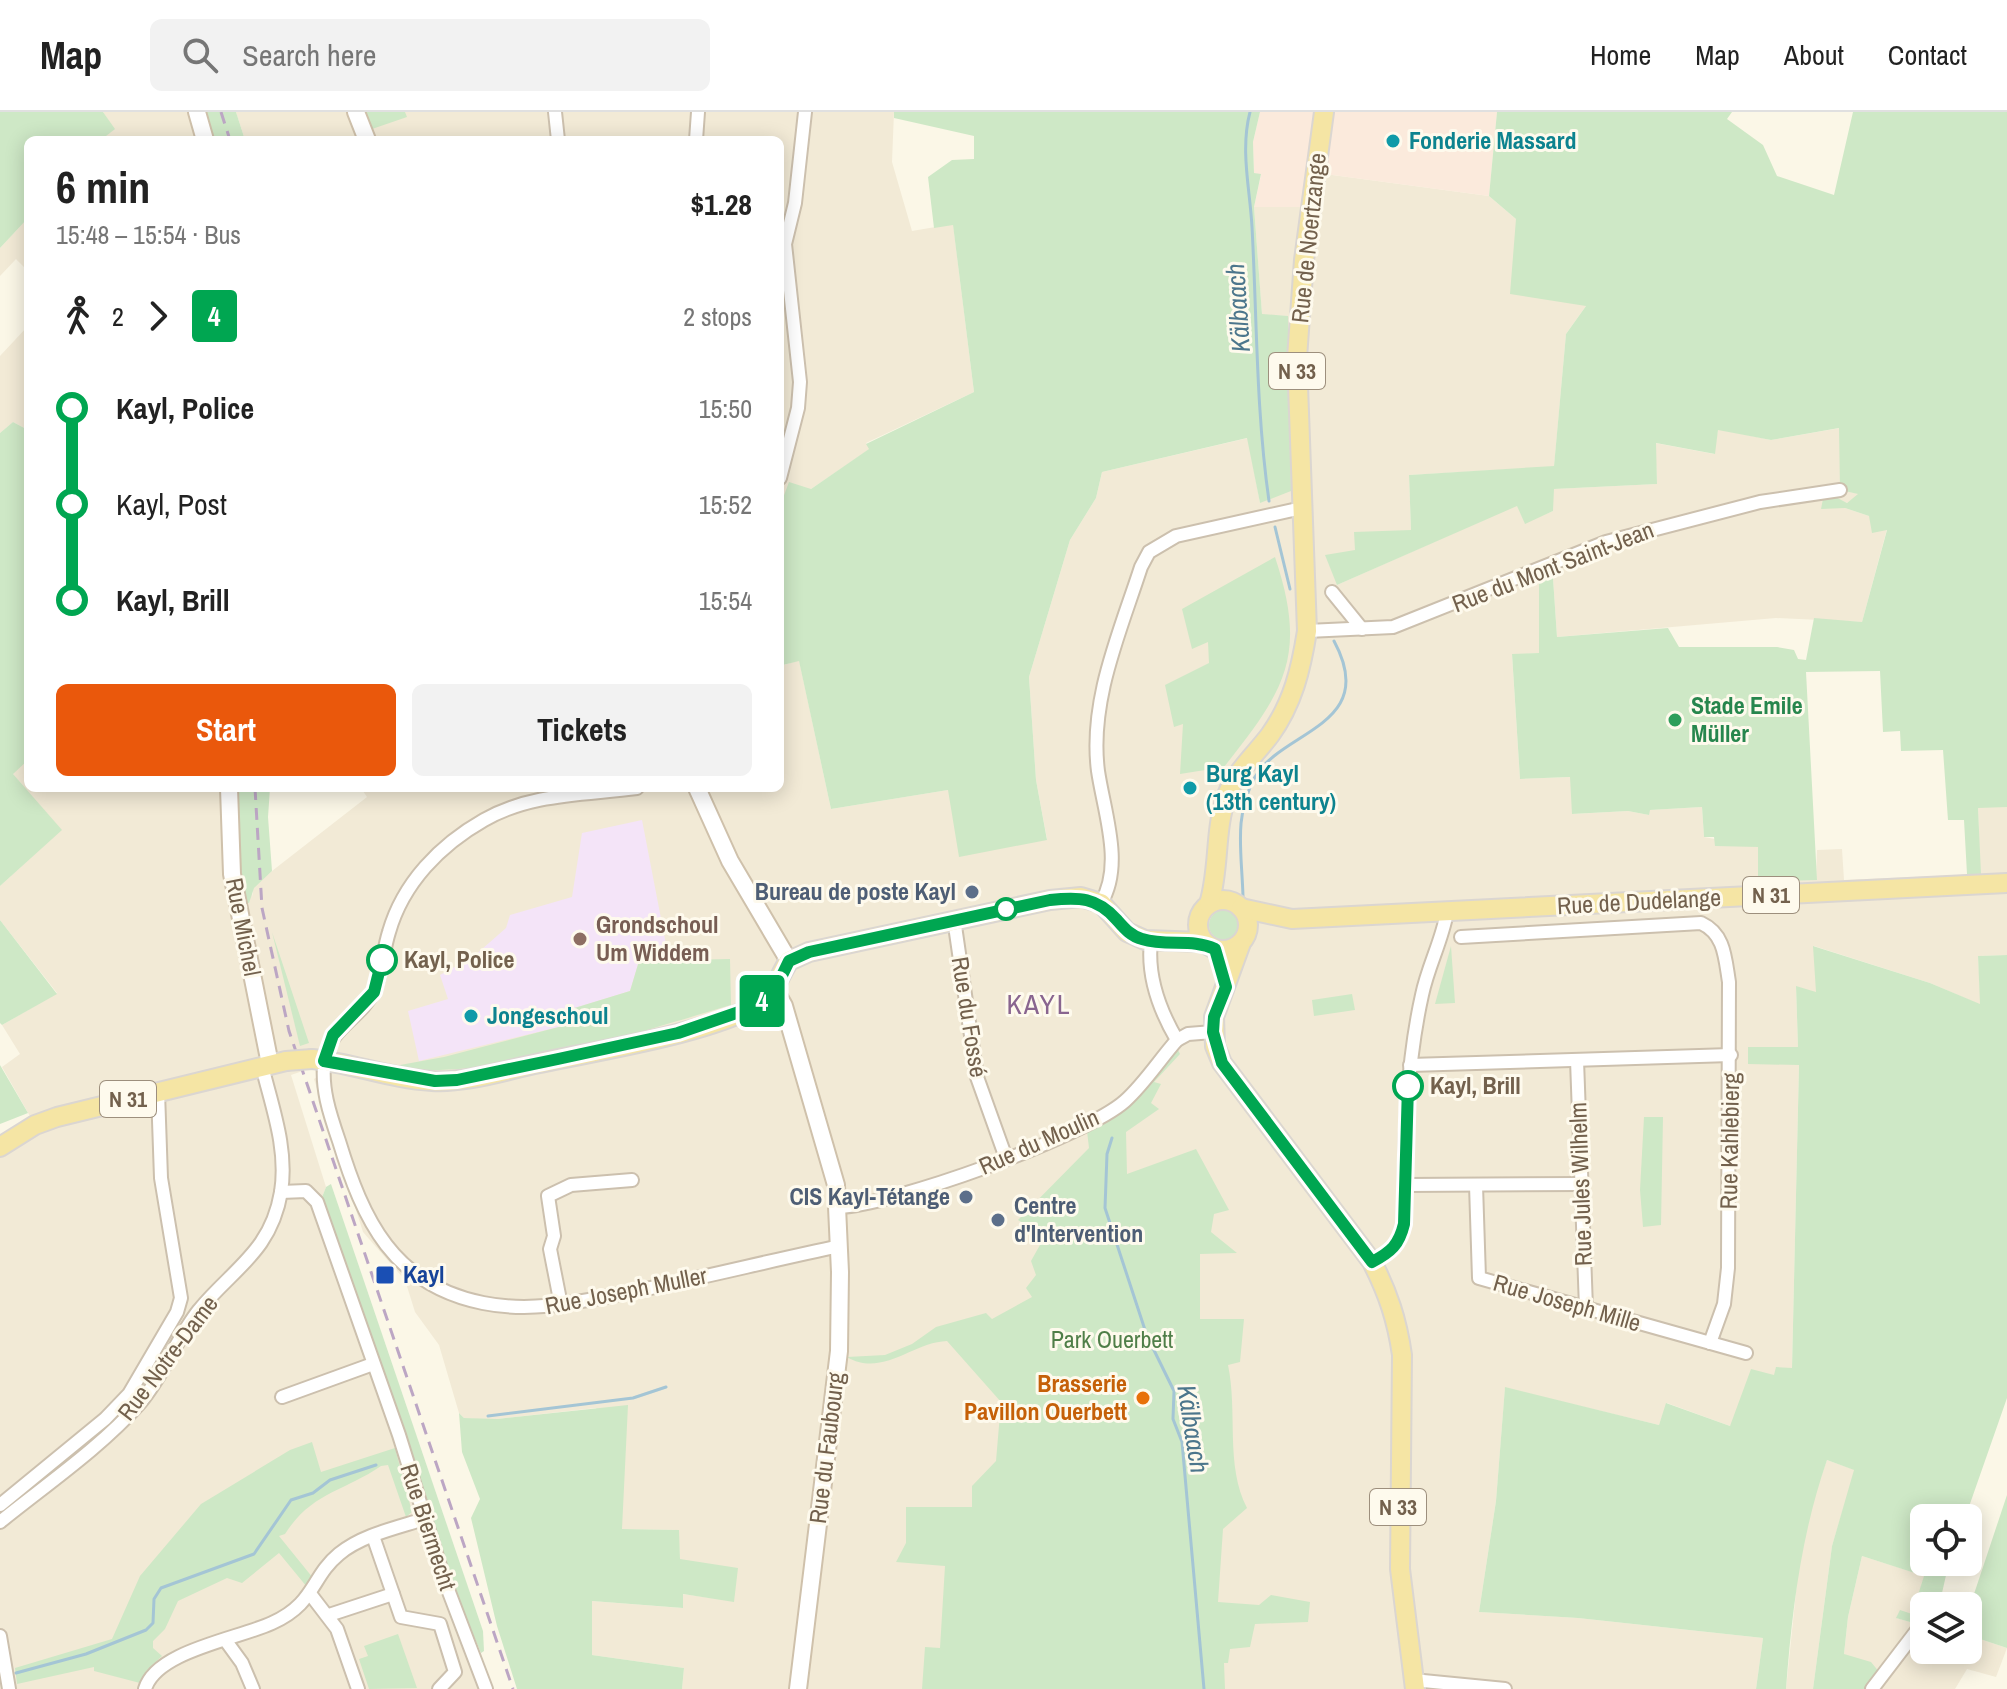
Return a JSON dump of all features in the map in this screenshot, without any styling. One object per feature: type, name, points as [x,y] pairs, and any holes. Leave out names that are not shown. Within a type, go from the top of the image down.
[{"type":"main road","points":[[197,112],[204,136]]},
{"type":"main road","points":[[356,112],[365,136]]},
{"type":"main road","name":"Rue de Noertzange","points":[[1218,861],[1221,813],[1228,792],[1284,712],[1301,671],[1307,631],[1297,383],[1300,302],[1324,112]]},
{"type":"main road","name":"Rue Michel","points":[[229,792],[232,874],[272,1063]]},
{"type":"main road","points":[[699,792],[730,861],[789,961]]},
{"type":"main road","name":"N 33","points":[[1218,861],[1237,906]]},
{"type":"main road","name":"N 33","points":[[1204,912],[1218,861]]},
{"type":"main road","name":"Rue de Dudelange","points":[[1237,906],[1265,916],[1292,919],[2007,883]]},
{"type":"main road","points":[[775,990],[789,961],[809,952],[1050,900],[1081,897],[1101,903],[1127,932],[1158,942],[1233,948],[1243,939]]},
{"type":"main road","points":[[1158,942],[1226,901],[1237,906],[1248,926],[1214,1017],[1213,1032]]},
{"type":"main road","points":[[1204,912],[1209,946],[1226,987]]},
{"type":"main road","name":"Rue de Dudelange","points":[[1243,939],[1292,919]]},
{"type":"main road","name":"N 31","points":[[0,1147],[35,1125],[57,1117],[272,1063],[318,1060],[413,1080],[457,1080],[678,1033],[742,1011],[775,990]]},
{"type":"main road","name":"Rue du Faubourg","points":[[775,990],[784,1006],[822,1127],[838,1207],[840,1246],[839,1351],[798,1689]]},
{"type":"main road","name":"N 33","points":[[1213,1032],[1222,1063],[1372,1262],[1388,1291],[1402,1355],[1399,1553],[1414,1685]]},
{"type":"street","points":[[555,112],[558,136]]},
{"type":"street","points":[[696,136],[698,112]]},
{"type":"street","points":[[784,462],[798,408],[800,382],[785,244],[795,203],[805,112]]},
{"type":"street","points":[[784,204],[795,203]]},
{"type":"street","name":"Rue du Mont Saint-Jean","points":[[1307,631],[1393,627],[1547,564],[1680,520],[1760,502],[1840,490]]},
{"type":"street","points":[[1101,903],[1110,881],[1111,851],[1098,771],[1098,719],[1102,690],[1141,567],[1149,552],[1176,536],[1302,508]]},
{"type":"street","points":[[1332,592],[1362,629]]},
{"type":"street","points":[[318,1060],[333,1035],[374,992],[394,913],[415,876],[483,820],[507,808],[557,792]]},
{"type":"street","points":[[1648,902],[1650,926]]},
{"type":"street","points":[[1511,908],[1511,934]]},
{"type":"street","points":[[1372,1262],[1390,1253],[1400,1240],[1404,1224],[1410,1065],[1422,993],[1444,935],[1447,912]]},
{"type":"street","name":"Rue du Fossé","points":[[954,919],[977,1077],[1006,1158]]},
{"type":"street","name":"Rue de Dudelange","points":[[1461,937],[1701,923],[1712,928],[1719,938]]},
{"type":"street","name":"Rue Kahlebierg","points":[[1710,1343],[1724,1304],[1728,1268],[1731,1055],[1729,982],[1719,938]]},
{"type":"street","points":[[1158,942],[1150,972],[1177,1040],[1188,1034],[1213,1032]]},
{"type":"street","name":"Rue du Moulin","points":[[838,1207],[866,1204],[1006,1158],[1124,1103],[1177,1040]]},
{"type":"street","points":[[1410,1065],[1731,1055]]},
{"type":"street","name":"Rue Joseph Muller","points":[[318,1060],[326,1101],[356,1197],[382,1242],[409,1269],[451,1294],[508,1308],[561,1305],[840,1246]]},
{"type":"street","name":"Rue Jules Wilhelm","points":[[1577,1060],[1586,1308]]},
{"type":"street","name":"Rue Notre-Dame","points":[[0,1522],[96,1444],[141,1402],[202,1307],[258,1250],[271,1228],[281,1192],[282,1145],[272,1063]]},
{"type":"street","points":[[0,1505],[105,1419],[129,1394],[156,1353],[181,1298],[161,1178],[158,1092]]},
{"type":"street","points":[[561,1305],[550,1249],[554,1236],[548,1196],[571,1185],[632,1180]]},
{"type":"street","points":[[1405,1185],[1582,1184]]},
{"type":"street","name":"Rue Joseph Mille","points":[[1476,1185],[1479,1278],[1746,1353]]},
{"type":"street","name":"Rue Biermecht","points":[[281,1192],[306,1191],[317,1202],[424,1519],[486,1689]]},
{"type":"street","points":[[181,1298],[202,1307]]},
{"type":"street","points":[[282,1397],[373,1364]]},
{"type":"street","points":[[145,1689],[152,1674],[170,1659],[274,1622],[311,1595],[337,1555],[356,1542],[424,1519]]},
{"type":"street","points":[[373,1536],[401,1617],[440,1624],[455,1672],[439,1689]]},
{"type":"street","points":[[329,1615],[393,1594]]},
{"type":"street","points":[[311,1595],[329,1615],[358,1689]]},
{"type":"street","points":[[0,1636],[9,1689]]},
{"type":"street","points":[[1872,1689],[1910,1639]]},
{"type":"street","points":[[226,1641],[242,1663],[253,1689]]},
{"type":"street","points":[[1414,1685],[1505,1689]]},
{"type":"shaded area","points":[[103,112],[203,112],[209,136],[106,136],[114,129]]},
{"type":"shaded area","points":[[236,112],[894,112],[892,162],[912,231],[953,224],[974,392],[866,443],[870,449],[811,489],[787,491],[784,497],[784,136],[244,136]]},
{"type":"shaded area","points":[[1260,112],[1317,112],[1303,207],[1254,207],[1261,175],[1254,173],[1253,142]]},
{"type":"shaded area","points":[[1317,112],[1333,112],[1325,174],[1489,196],[1516,219],[1586,306],[1566,334],[1554,467],[1409,475],[1411,530],[1355,550],[1337,585],[1517,505],[1525,523],[1553,511],[1553,489],[1657,484],[1655,443],[1714,454],[1718,429],[1771,440],[1840,428],[1840,490],[1860,494],[1847,503],[1839,499],[1845,508],[1869,516],[1887,529],[1862,622],[1776,618],[1557,637],[1553,578],[1539,580],[1539,653],[1512,655],[1520,779],[1571,777],[1573,814],[1628,811],[1649,815],[1649,810],[1702,807],[1704,837],[1758,847],[1758,881],[1816,880],[1817,850],[1842,849],[1844,880],[1980,874],[1978,807],[2007,807],[2007,955],[1978,956],[1981,1005],[1930,983],[1814,946],[1817,993],[1796,987],[1798,1047],[1748,1064],[1799,1064],[1792,1368],[1775,1375],[1730,1426],[1667,1403],[1659,1425],[1505,1388],[1496,1501],[1479,1612],[1578,1618],[1763,1638],[1756,1689],[682,1689],[684,1668],[592,1655],[592,1601],[682,1608],[682,1594],[734,1601],[680,1559],[678,1530],[622,1529],[596,1408],[488,1420],[464,1418],[459,1413],[439,1345],[415,1312],[405,1280],[363,1232],[314,1079],[317,1077],[314,1067],[291,1075],[326,1187],[321,1200],[486,1689],[0,1689],[0,1147],[35,1125],[2,1067],[20,1054],[2,1025],[57,993],[0,920],[0,886],[61,830],[28,792],[236,792],[253,897],[253,888],[367,797],[364,792],[784,792],[784,665],[799,660],[831,809],[948,790],[1047,839],[1036,780],[1029,677],[1070,540],[1096,498],[1102,472],[1248,438],[1260,503],[1291,451],[1288,316],[1262,315],[1254,207],[1303,207]]},
{"type":"shaded area","points":[[1333,112],[1497,112],[1489,196],[1325,174]]},
{"type":"shaded area","points":[[24,222],[24,267],[16,259],[0,276],[0,248]]},
{"type":"shaded area","points":[[24,330],[24,428],[13,422],[0,433],[0,356]]},
{"type":"shaded area","points":[[24,763],[24,787],[12,773]]},
{"type":"shaded area","name":"Grondschoul Um Widdem","points":[[642,820],[669,960],[639,961],[630,991],[568,1010],[571,1024],[419,1061],[408,1011],[448,999],[440,975],[473,957],[506,928],[510,915],[572,897],[582,833]]},
{"type":"shaded area","points":[[1827,1460],[1855,1470],[1832,1546],[1813,1689],[1786,1689],[1800,1553],[1809,1510]]},
{"type":"shaded area","points":[[1862,1556],[1910,1571],[1910,1576],[1925,1576],[1920,1592],[1910,1592],[1910,1615],[1897,1618],[1910,1622],[1910,1664],[1982,1664],[1982,1640],[2007,1648],[1996,1677],[1967,1669],[1955,1689],[1867,1689],[1844,1654],[1848,1617]]},
{"type":"green space","points":[[0,112],[103,112],[115,129],[106,136],[24,136],[24,222],[0,248]]},
{"type":"green space","points":[[203,112],[236,112],[244,136],[209,136]]},
{"type":"green space","points":[[365,112],[405,112],[407,117],[372,129]]},
{"type":"green space","points":[[894,112],[1260,112],[1253,142],[1254,173],[1261,174],[1254,207],[1262,314],[1288,316],[1291,491],[1260,503],[1247,438],[1102,472],[1096,498],[1070,540],[1029,677],[1036,780],[1047,840],[959,857],[948,790],[831,809],[799,661],[784,665],[784,495],[789,482],[811,489],[869,449],[866,444],[974,392],[953,225],[934,228],[928,177],[952,160],[974,159],[974,136],[894,118]]},
{"type":"green space","points":[[1497,112],[1732,112],[1727,119],[1763,145],[1777,176],[1834,195],[1853,112],[2007,112],[2007,807],[1978,808],[1981,874],[1967,874],[1964,820],[1948,820],[1943,750],[1901,751],[1900,731],[1883,732],[1880,671],[1806,672],[1817,880],[1758,882],[1758,847],[1715,846],[1714,837],[1704,837],[1702,807],[1650,810],[1649,815],[1628,811],[1572,814],[1570,777],[1520,779],[1512,654],[1539,653],[1539,579],[1553,578],[1557,637],[1668,628],[1679,647],[1777,647],[1794,650],[1798,659],[1806,660],[1814,618],[1862,622],[1887,530],[1872,533],[1869,516],[1845,508],[1821,509],[1823,499],[1832,498],[1832,495],[1847,503],[1858,494],[1840,490],[1839,428],[1771,440],[1718,430],[1715,454],[1656,443],[1657,484],[1554,489],[1553,511],[1525,524],[1517,506],[1337,585],[1325,555],[1355,550],[1354,532],[1411,530],[1409,475],[1554,466],[1566,334],[1586,306],[1510,294],[1516,219],[1489,196]]},
{"type":"green space","points":[[13,422],[24,428],[24,764],[13,774],[24,787],[24,792],[29,792],[62,830],[0,886],[0,433]]},
{"type":"green space","points":[[1275,557],[1290,621],[1285,670],[1276,693],[1224,767],[1180,774],[1183,724],[1174,727],[1165,685],[1209,663],[1208,642],[1192,649],[1182,609]]},
{"type":"green space","points":[[235,792],[270,792],[268,817],[272,871],[254,888],[249,903],[242,902],[235,861]]},
{"type":"green space","points":[[1224,910],[1235,914],[1239,925],[1235,936],[1224,940],[1213,936],[1209,925],[1213,914]]},
{"type":"green space","points":[[0,920],[57,994],[2,1025],[0,1023]]},
{"type":"green space","points":[[272,932],[309,1043],[300,1046]]},
{"type":"green space","points":[[1451,946],[1455,1003],[1435,1004]]},
{"type":"green space","points":[[1813,946],[1930,983],[1980,1004],[1978,956],[2007,955],[2007,1398],[1970,1504],[1910,1504],[1910,1571],[1862,1556],[1848,1617],[1844,1654],[1871,1662],[1880,1673],[1867,1689],[1813,1689],[1832,1546],[1854,1470],[1827,1460],[1810,1516],[1799,1573],[1786,1689],[1756,1689],[1763,1638],[1578,1618],[1479,1612],[1496,1501],[1505,1387],[1659,1425],[1666,1403],[1730,1426],[1751,1369],[1774,1375],[1776,1367],[1792,1368],[1799,1065],[1748,1064],[1748,1047],[1798,1047],[1796,986],[1816,992]]},
{"type":"green space","points":[[730,959],[731,1005],[607,1041],[514,1062],[427,1070],[389,1067],[444,1057],[570,1024],[568,1010],[630,991],[639,961]]},
{"type":"green space","points":[[1352,994],[1355,1010],[1314,1016],[1312,1000]]},
{"type":"green space","name":"Park Ouerbett","points":[[1178,1050],[1180,1054],[1154,1082],[1161,1084],[1151,1103],[1159,1109],[1126,1132],[1127,1174],[1196,1149],[1229,1210],[1214,1214],[1211,1232],[1237,1253],[1200,1254],[1200,1319],[1244,1319],[1240,1362],[1228,1365],[1236,1474],[1247,1508],[1223,1529],[1218,1602],[1259,1605],[1271,1595],[1310,1602],[1308,1622],[1255,1624],[1250,1647],[1230,1649],[1228,1663],[1224,1663],[1225,1689],[922,1689],[925,1647],[940,1648],[945,1566],[896,1562],[906,1543],[906,1507],[972,1507],[972,1486],[996,1461],[1001,1402],[947,1341],[873,1364],[847,1357],[885,1355],[912,1344],[936,1327],[986,1313],[992,1319],[1032,1297],[1026,1288],[1036,1275],[1031,1261],[1045,1236],[1018,1220],[1089,1148],[1087,1131],[1125,1108]]},
{"type":"green space","points":[[0,1065],[28,1113],[0,1124]]},
{"type":"green space","points":[[1644,1117],[1663,1117],[1661,1225],[1643,1227],[1640,1190]]},
{"type":"green space","points":[[331,1184],[483,1631],[484,1651],[481,1653],[448,1576],[321,1200],[326,1187]]},
{"type":"green space","points":[[628,1405],[622,1529],[679,1530],[680,1559],[738,1568],[734,1602],[683,1594],[683,1608],[592,1601],[592,1655],[684,1668],[682,1689],[517,1689],[497,1626],[471,1518],[480,1499],[462,1452],[459,1413],[464,1418],[497,1419]]},
{"type":"green space","points":[[312,1442],[321,1472],[395,1448],[412,1512],[406,1517],[388,1465],[381,1466],[317,1501],[295,1520],[285,1534],[279,1536],[313,1578],[307,1587],[279,1553],[242,1583],[227,1578],[178,1601],[165,1629],[153,1641],[153,1648],[162,1656],[146,1671],[140,1683],[94,1671],[94,1667],[17,1684],[15,1668],[112,1639],[140,1576],[201,1504],[290,1450]]},
{"type":"green space","points":[[2007,1495],[2007,1648],[1982,1640],[1982,1592],[1975,1592]]},
{"type":"green space","points":[[1924,1576],[1946,1576],[1942,1592],[1919,1592]]},
{"type":"green space","points":[[1900,1610],[1910,1613],[1910,1622],[1896,1618]]},
{"type":"green space","points":[[398,1634],[417,1688],[369,1689],[359,1659],[368,1656],[364,1646]]},
{"type":"waterway","name":"Kälbaach","points":[[1250,112],[1246,155],[1259,399],[1269,501]]},
{"type":"waterway","name":"Kälbaach","points":[[1275,527],[1290,589]]},
{"type":"waterway","name":"Kälbaach","points":[[1243,897],[1240,836],[1248,792],[1268,761],[1322,723],[1336,709],[1345,692],[1345,669],[1334,641]]},
{"type":"waterway","name":"Kälbaach","points":[[1112,1138],[1107,1154],[1105,1208],[1147,1336],[1174,1391],[1173,1419],[1182,1442],[1204,1689]]},
{"type":"waterway","points":[[488,1416],[633,1398],[666,1387]]},
{"type":"waterway","points":[[16,1673],[86,1654],[146,1630],[153,1623],[154,1599],[161,1588],[254,1554],[291,1500],[313,1493],[330,1480],[376,1465]]},
{"type":"railway","points":[[221,112],[229,136]]},
{"type":"railway","points":[[255,792],[262,908],[289,1031],[513,1689]]},
{"type":"bus line","name":"4","points":[[382,960],[374,992],[367,1003],[333,1035],[324,1061],[413,1080],[457,1080],[678,1033],[711,1023],[761,1002],[775,990],[789,961],[809,952],[1050,900],[1081,897],[1101,903],[1127,932],[1137,938],[1203,942],[1215,949],[1226,987],[1214,1017],[1213,1032],[1222,1063],[1372,1262],[1390,1253],[1400,1240],[1404,1224],[1408,1086]]},
{"type":"place","name":"Fonderie Massard","points":[[1393,141]]},
{"type":"place","name":"Stade Emile Müller","points":[[1675,720]]},
{"type":"place","name":"Burg Kayl (13th century)","points":[[1190,788]]},
{"type":"place","name":"Bureau de poste Kayl","points":[[972,892]]},
{"type":"place","name":"Grondschoul Um Widdem","points":[[580,939]]},
{"type":"place","name":"Kayl, Police","points":[[382,960]]},
{"type":"place","name":"Jongeschoul","points":[[471,1016]]},
{"type":"place","name":"Kayl, Brill","points":[[1408,1086]]},
{"type":"place","name":"CIS Kayl-Tétange","points":[[966,1197]]},
{"type":"place","name":"Centre d'Intervention","points":[[998,1220]]},
{"type":"place","name":"Kayl","points":[[385,1275]]},
{"type":"place","name":"Brasserie Pavillon Ouerbett","points":[[1143,1398]]},
{"type":"district","name":"KAYL","points":[[1039,1004]]}]
